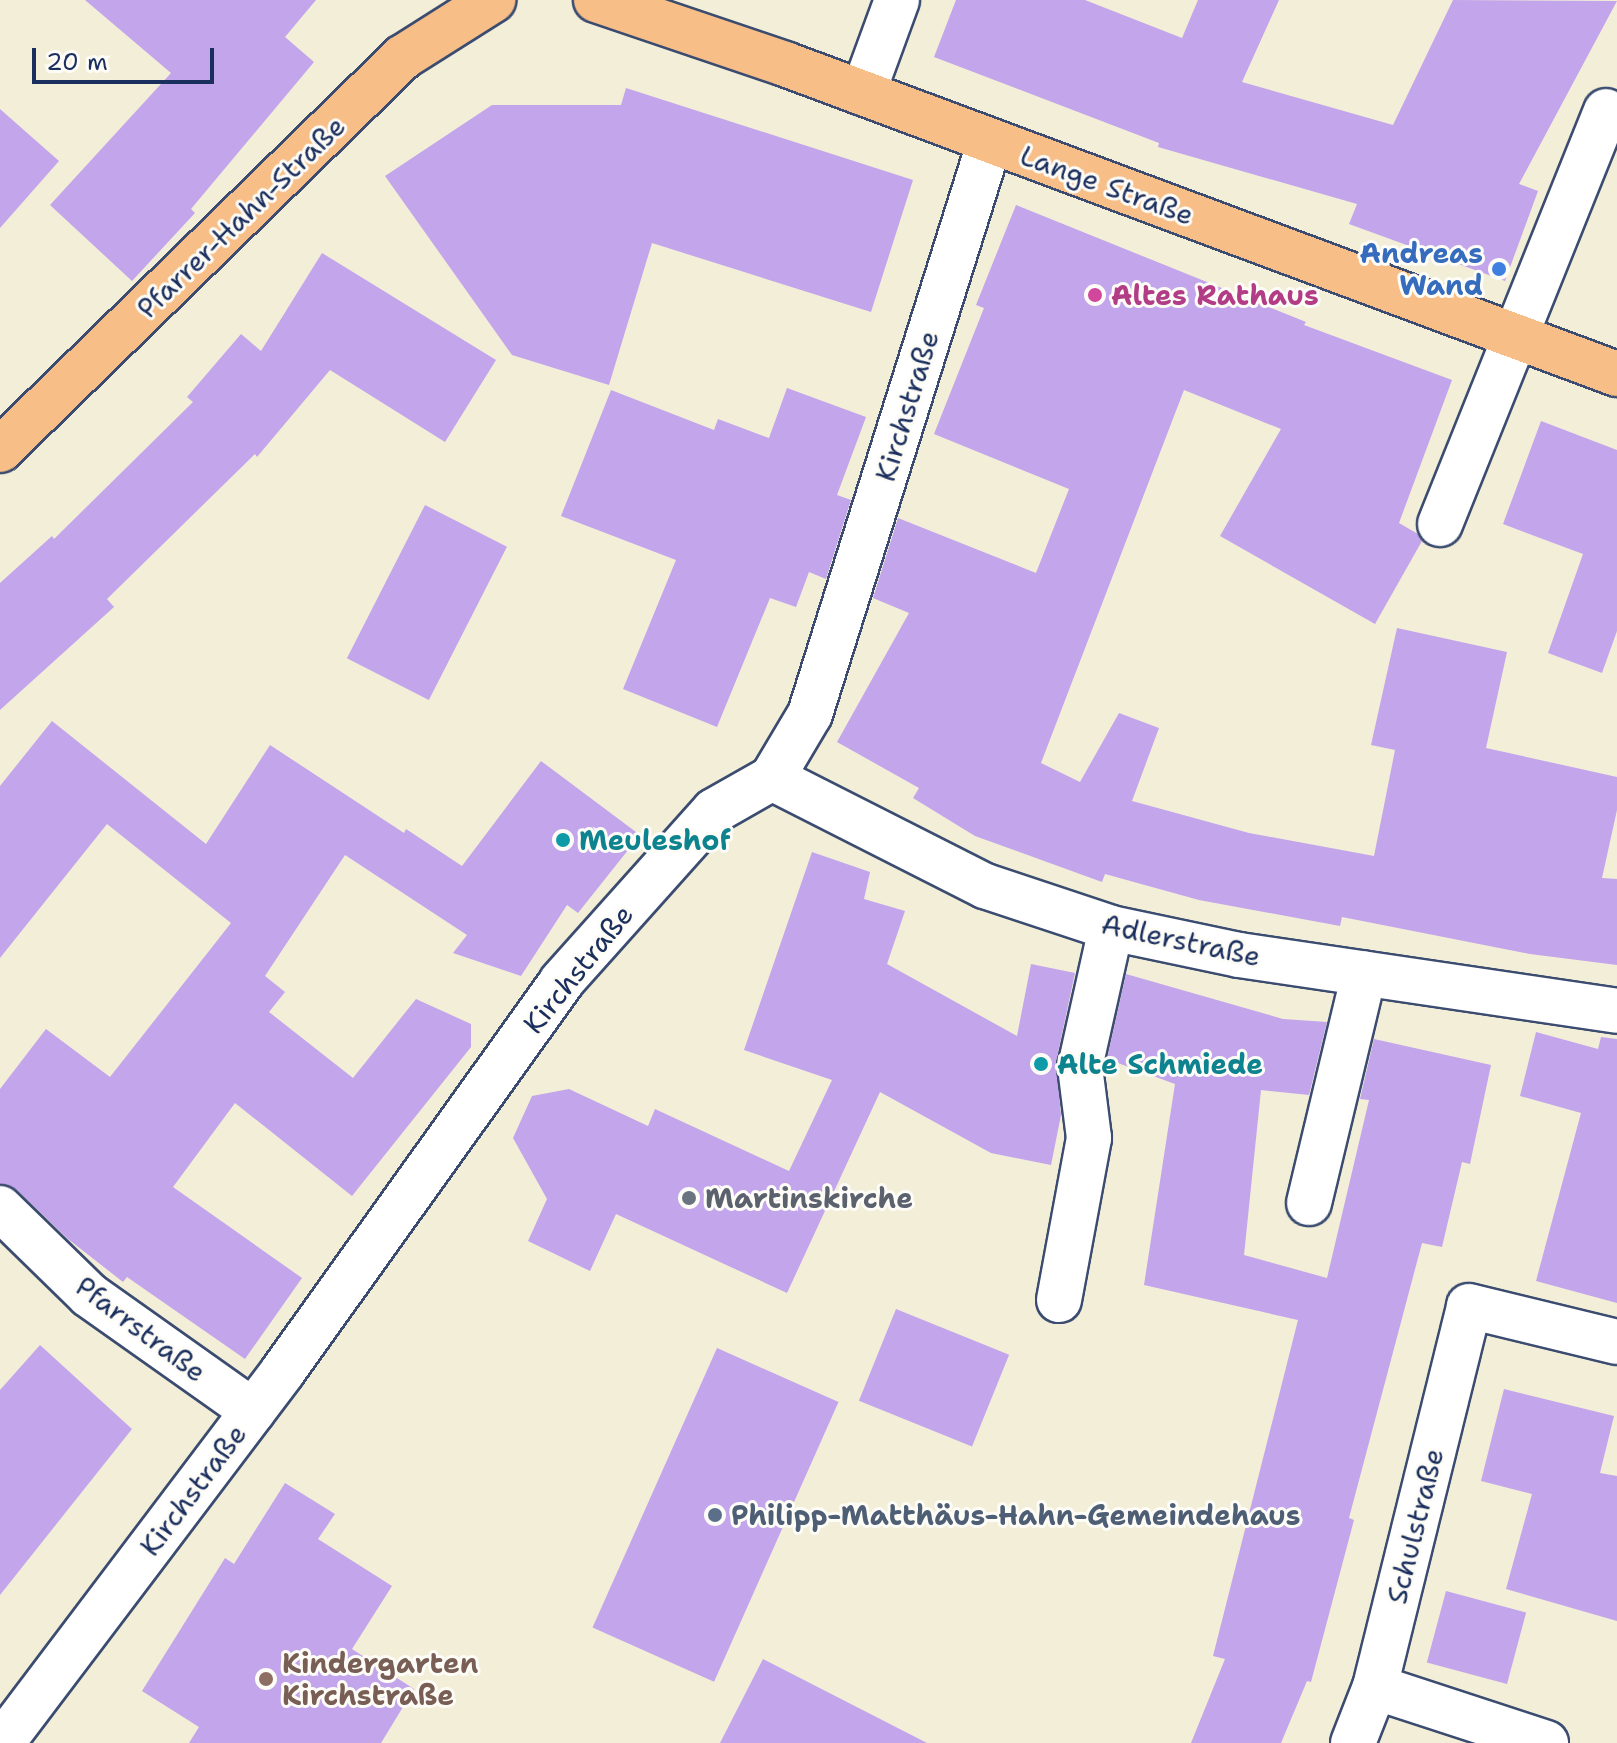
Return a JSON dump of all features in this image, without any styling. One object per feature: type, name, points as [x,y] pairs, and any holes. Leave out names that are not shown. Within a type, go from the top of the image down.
[{"type":"main road","name":"Lange Straße","points":[[596,0],[863,93],[1617,374]]},
{"type":"main road","name":"Pfarrer-Hahn-Straße","points":[[0,450],[403,57],[481,3]]},
{"type":"street","points":[[863,93],[897,0]]},
{"type":"street","points":[[1440,524],[1606,111]]},
{"type":"street","name":"Kirchstraße","points":[[11,1732],[253,1411],[561,982],[714,811],[772,778],[810,714],[990,141]]},
{"type":"street","name":"Adlerstraße","points":[[772,778],[985,886],[1111,928],[1239,955],[1617,1011]]},
{"type":"street","points":[[1059,1300],[1089,1138],[1080,1067],[1111,928]]},
{"type":"street","points":[[1309,1203],[1364,974]]},
{"type":"street","name":"Pfarrstraße","points":[[0,1208],[89,1295],[253,1411]]},
{"type":"street","name":"Schulstraße","points":[[1353,1743],[1375,1687],[1469,1306],[1617,1342]]},
{"type":"street","points":[[1375,1687],[1546,1743]]},
{"type":"building","points":[[85,0],[316,0],[285,37],[314,62],[191,209],[195,213],[132,281],[50,205],[171,73]]},
{"type":"building","points":[[956,0],[1085,0],[1182,38],[1198,0],[1279,0],[1242,82],[1393,125],[1453,0],[1617,1],[1519,184],[1538,191],[1505,281],[1349,224],[1357,204],[1158,147],[1159,143],[934,57]]},
{"type":"building","points":[[626,88],[913,180],[871,312],[652,243],[609,385],[512,355],[385,176],[492,105],[621,105]]},
{"type":"building","points":[[0,109],[59,161],[0,228]]},
{"type":"building","points":[[1016,205],[1306,322],[1304,325],[1452,380],[1399,523],[1418,534],[1422,541],[1375,624],[1220,536],[1281,429],[1184,390],[1041,763],[1080,782],[1119,713],[1159,728],[1132,801],[1249,833],[1374,856],[1395,750],[1371,745],[1397,628],[1507,652],[1486,748],[1617,777],[1617,810],[1602,878],[1617,879],[1617,965],[1530,954],[1342,917],[1340,926],[1199,900],[1105,874],[1102,882],[975,836],[913,798],[919,788],[837,742],[909,613],[873,598],[898,518],[1036,573],[1069,489],[934,434],[984,308],[976,305]]},
{"type":"building","points":[[322,253],[496,360],[445,442],[330,370],[257,457],[255,454],[107,599],[114,607],[0,710],[0,583],[52,536],[54,539],[193,402],[187,397],[241,334],[261,351]]},
{"type":"building","points":[[787,388],[866,417],[837,495],[851,500],[826,579],[809,572],[796,607],[770,598],[717,727],[623,689],[676,560],[561,516],[611,390],[714,430],[718,419],[769,438]]},
{"type":"building","points":[[1541,421],[1617,450],[1617,631],[1602,673],[1548,653],[1583,554],[1503,524]]},
{"type":"building","points":[[425,505],[507,547],[429,700],[347,658]]},
{"type":"building","points":[[52,721],[206,844],[270,745],[404,833],[406,829],[462,866],[541,761],[640,835],[578,913],[567,905],[521,976],[453,953],[467,935],[345,855],[265,976],[285,992],[269,1012],[353,1078],[416,999],[471,1024],[471,1047],[352,1196],[235,1103],[173,1187],[302,1278],[245,1359],[127,1277],[123,1282],[68,1239],[17,1190],[0,1184],[0,1089],[46,1029],[110,1077],[231,923],[107,824],[0,958],[0,786]]},
{"type":"building","points":[[812,852],[870,872],[864,899],[905,911],[887,964],[1017,1036],[1031,964],[1075,973],[1056,1062],[1061,1115],[1051,1165],[991,1153],[880,1092],[787,1293],[616,1214],[590,1271],[528,1241],[547,1199],[513,1138],[532,1096],[569,1089],[648,1126],[655,1109],[789,1171],[832,1080],[744,1050]]},
{"type":"building","points":[[1126,974],[1283,1019],[1327,1022],[1309,1095],[1261,1090],[1244,1255],[1327,1278],[1369,1100],[1360,1099],[1374,1039],[1491,1065],[1470,1164],[1462,1162],[1442,1247],[1422,1243],[1349,1518],[1354,1520],[1311,1682],[1307,1681],[1281,1743],[1191,1743],[1225,1659],[1213,1656],[1298,1320],[1144,1285],[1175,1084],[1107,1059]]},
{"type":"building","points":[[1536,1032],[1598,1049],[1601,1037],[1617,1039],[1617,1303],[1536,1281],[1581,1113],[1520,1096]]},
{"type":"building","points":[[896,1309],[1009,1355],[972,1446],[859,1401]]},
{"type":"building","points":[[40,1345],[132,1429],[0,1595],[0,1390]]},
{"type":"building","name":"Philipp-Matthäus-Hahn-Gemeindehaus","points":[[717,1348],[839,1402],[714,1682],[593,1628]]},
{"type":"building","points":[[1504,1389],[1614,1416],[1600,1473],[1617,1476],[1617,1621],[1506,1589],[1532,1494],[1481,1481]]},
{"type":"building","points":[[285,1483],[335,1514],[318,1539],[392,1586],[352,1649],[414,1689],[381,1743],[189,1743],[199,1727],[142,1691],[225,1558],[234,1564]]},
{"type":"building","points":[[1446,1591],[1526,1612],[1507,1684],[1427,1662]]},
{"type":"building","points":[[763,1659],[927,1743],[720,1743]]},
{"type":"place","name":"Andreas Wand","points":[[1499,269]]},
{"type":"place","name":"Altes Rathaus","points":[[1095,295]]},
{"type":"place","name":"Meuleshof","points":[[563,840]]},
{"type":"place","name":"Alte Schmiede","points":[[1041,1064]]},
{"type":"place","name":"Martinskirche","points":[[689,1198]]},
{"type":"place","name":"Philipp-Matthäus-Hahn-Gemeindehaus","points":[[715,1515]]},
{"type":"place","name":"Kindergarten Kirchstraße","points":[[266,1679]]}]
